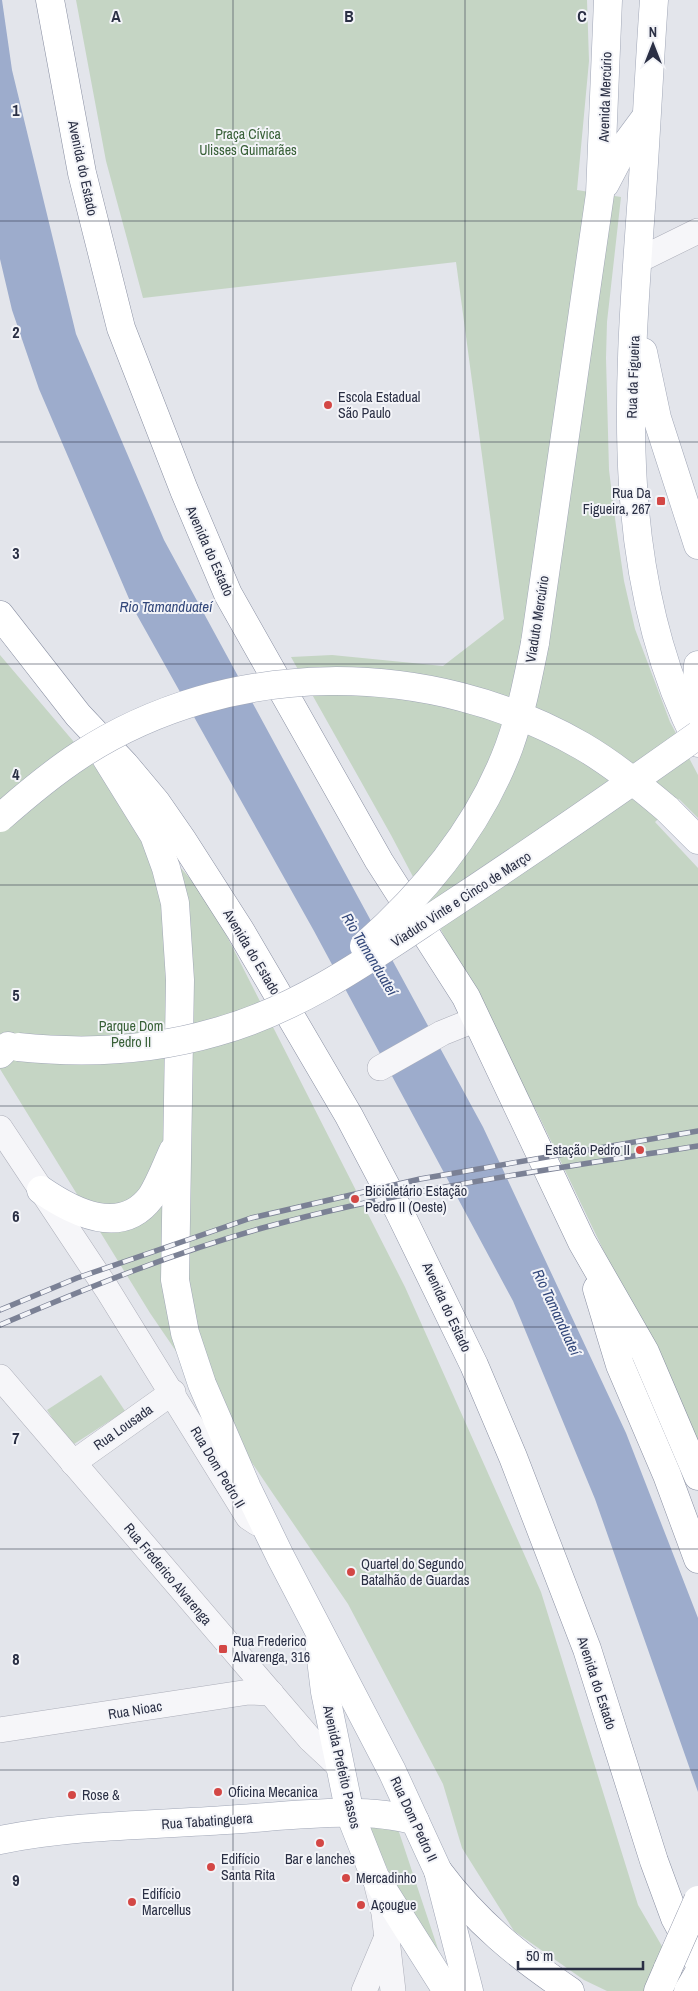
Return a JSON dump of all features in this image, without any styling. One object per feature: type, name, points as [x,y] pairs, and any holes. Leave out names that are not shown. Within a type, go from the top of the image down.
[{"type":"main road","name":"Avenida do Estado","points":[[50,0],[82,174],[121,328],[184,490],[228,594],[302,729],[380,861],[466,997],[582,1242],[645,1352],[698,1476]]},
{"type":"main road","name":"Avenida Mercúrio","points":[[600,194],[608,0]]},
{"type":"main road","points":[[600,194],[626,144],[646,116],[636,90],[635,0]]},
{"type":"main road","name":"Rua da Figueira","points":[[654,0],[634,322],[631,435],[632,483],[643,580],[655,636],[679,706],[698,743]]},
{"type":"main road","name":"Viaduto Mercúrio","points":[[330,981],[417,894],[460,840],[486,798],[509,747],[524,694],[535,643],[600,194]]},
{"type":"main road","points":[[634,322],[647,368],[657,418],[698,545]]},
{"type":"main road","name":"Avenida do Estado","points":[[0,615],[78,715],[125,765],[156,802],[183,841],[240,930],[349,1116],[419,1249],[474,1365],[513,1457],[587,1649],[657,1869],[675,1918],[698,1961]]},
{"type":"main road","points":[[698,665],[696,699],[698,711]]},
{"type":"main road","points":[[0,818],[38,784],[81,754],[127,729],[168,712],[226,694],[278,684],[330,681],[383,682],[435,690],[486,704],[535,722],[582,746],[626,775],[667,809],[698,840]]},
{"type":"main road","name":"Avenida do Estado","points":[[78,715],[154,835],[166,868],[175,903],[180,980],[175,1268],[178,1301],[185,1333],[202,1384],[269,1532]]},
{"type":"main road","name":"Viaduto Vinte e Cinco de Março","points":[[6,1048],[95,1052],[178,1042],[218,1032],[294,1002],[396,941],[539,847],[698,735]]},
{"type":"main road","points":[[41,1190],[62,1204],[88,1215],[112,1219],[125,1215],[140,1207],[151,1196],[177,1141]]},
{"type":"main road","name":"Avenida do Estado","points":[[582,1242],[620,1365],[667,1475],[698,1559]]},
{"type":"main road","name":"Rua Dom Pedro II","points":[[269,1532],[392,1771],[438,1871]]},
{"type":"main road","name":"Avenida Prefeito Passos","points":[[318,1629],[325,1692],[350,1814],[375,1877]]},
{"type":"main road","name":"Rua Tabatinguera","points":[[0,1840],[53,1831],[350,1814],[394,1814],[415,1821]]},
{"type":"main road","points":[[438,1871],[469,1991]]},
{"type":"main road","points":[[438,1871],[461,1902],[496,1936],[531,1965],[570,1991]]},
{"type":"main road","points":[[375,1877],[447,1991]]},
{"type":"main road","points":[[658,1991],[698,1900]]},
{"type":"main road","points":[[688,1991],[698,1974]]},
{"type":"street","points":[[637,261],[698,231]]},
{"type":"street","points":[[380,1068],[442,1033],[476,1019]]},
{"type":"street","name":"Rua Dom Pedro II","points":[[3,1138],[41,1190],[107,1289],[173,1392],[248,1517],[269,1532]]},
{"type":"street","name":"Rua Frederico Alvarenga","points":[[0,1377],[310,1739],[340,1767]]},
{"type":"street","name":"Rua Lousada","points":[[74,1463],[173,1392]]},
{"type":"street","name":"Rua Nioac","points":[[0,1730],[249,1692],[271,1693]]},
{"type":"street","name":"Avenida Prefeito Passos","points":[[375,1877],[384,1913],[393,1991]]},
{"type":"street","points":[[364,1991],[387,1936]]},
{"type":"green space","name":"Praça Cívica Ulisses Guimarães","points":[[76,0],[587,0],[589,61],[577,190],[621,197],[607,322],[606,358],[609,470],[616,526],[624,581],[635,629],[670,722],[698,775],[698,818],[679,799],[655,822],[698,868],[698,1447],[537,1112],[391,835],[291,657],[332,655],[443,666],[504,619],[456,262],[143,298],[106,161]]},
{"type":"green space","name":"Parque Dom Pedro II","points":[[0,655],[209,901],[405,1287],[541,1592],[638,1905],[688,1991],[607,1991],[584,1980],[514,1931],[462,1848],[443,1784],[348,1604],[150,1313],[0,1069]]},
{"type":"green space","points":[[101,1375],[125,1411],[71,1446],[47,1410]]},
{"type":"green space","points":[[367,1821],[393,1823],[399,1832],[441,1958],[391,1876],[368,1830]]},
{"type":"water","name":"Rio Tamanduateí","points":[[0,0],[2,0],[12,70],[76,334],[164,540],[483,1127],[626,1433],[698,1618],[698,1792],[595,1499],[513,1301],[314,931],[133,608],[39,389],[12,310],[0,259]]},
{"type":"railway","points":[[0,1310],[77,1278],[251,1218],[420,1179],[698,1131]]},
{"type":"railway","points":[[0,1325],[98,1284],[165,1259],[232,1237],[319,1213],[481,1180],[698,1146]]},
{"type":"place","name":"Escola Estadual São Paulo","points":[[328,405]]},
{"type":"place","name":"Rua Da Figueira, 267","points":[[661,501]]},
{"type":"place","name":"Estação Pedro II","points":[[640,1150]]},
{"type":"place","name":"Bicicletário Estação Pedro II (Oeste)","points":[[355,1199]]},
{"type":"place","name":"Quartel do Segundo Batalhão de Guardas","points":[[351,1572]]},
{"type":"place","name":"Rua Frederico Alvarenga, 316","points":[[223,1649]]},
{"type":"place","name":"Oficina Mecanica","points":[[218,1792]]},
{"type":"place","name":"Rose &","points":[[72,1795]]},
{"type":"place","name":"Bar e lanches","points":[[320,1843]]},
{"type":"place","name":"Edifício Santa Rita","points":[[211,1867]]},
{"type":"place","name":"Mercadinho","points":[[346,1878]]},
{"type":"place","name":"Edifício Marcellus","points":[[132,1902]]},
{"type":"place","name":"Açougue","points":[[361,1905]]}]
